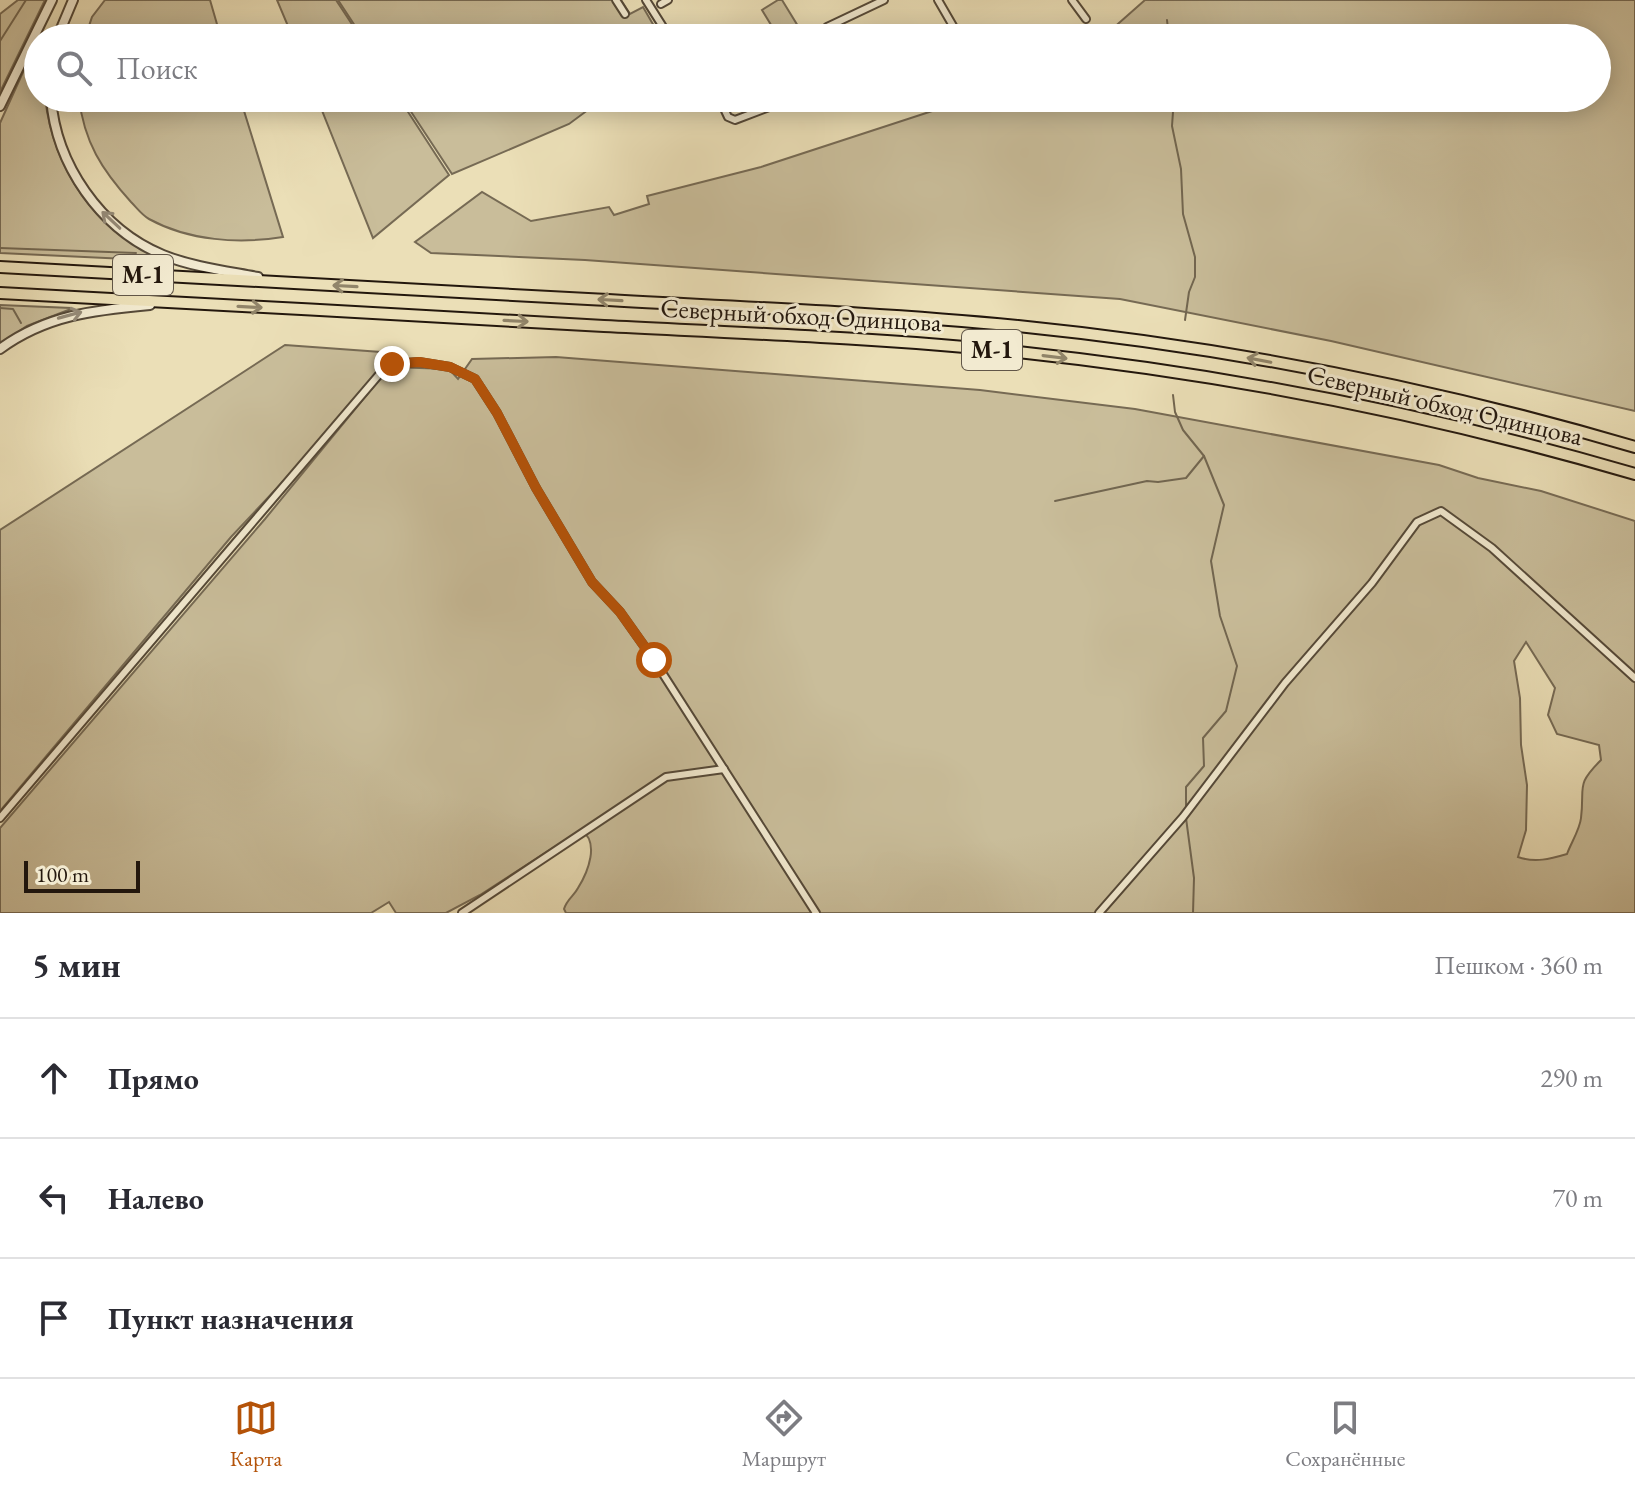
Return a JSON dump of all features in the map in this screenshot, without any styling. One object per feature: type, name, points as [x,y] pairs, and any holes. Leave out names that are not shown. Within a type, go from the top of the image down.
[{"type":"highway","name":"Северный обход Одинцова","points":[[0,267],[869,314],[1067,332],[1216,353],[1371,381],[1635,447]]},
{"type":"highway","name":"Северный обход Одинцова","points":[[0,293],[804,336],[1019,352],[1138,367],[1366,406],[1635,474]]},
{"type":"street","points":[[40,24],[52,0]]},
{"type":"street","points":[[63,24],[73,0]]},
{"type":"street","points":[[616,0],[625,14]]},
{"type":"street","points":[[646,0],[661,24]]},
{"type":"street","points":[[833,24],[884,0]]},
{"type":"street","points":[[938,0],[952,24]]},
{"type":"street","points":[[1072,0],[1086,19]]},
{"type":"street","points":[[0,106],[24,57]]},
{"type":"street","points":[[54,112],[59,140],[71,168],[97,207],[133,239],[161,254],[193,265],[286,283]]},
{"type":"street","points":[[726,112],[735,120],[756,112]]},
{"type":"street","points":[[0,349],[29,331],[66,316],[172,303]]},
{"type":"street","points":[[0,818],[383,370],[392,364],[419,362],[450,367],[475,379],[592,582],[637,636],[816,913]]},
{"type":"street","points":[[1099,913],[1183,817],[1285,683],[1372,583],[1417,522],[1441,511],[1492,548],[1635,678]]},
{"type":"street","points":[[462,913],[666,777],[724,769]]},
{"type":"shaded area","points":[[18,0],[45,0],[33,24],[24,24],[24,43],[0,92],[0,14]]},
{"type":"shaded area","points":[[105,0],[210,0],[217,24],[90,24]]},
{"type":"shaded area","points":[[277,0],[336,0],[352,24],[287,24]]},
{"type":"shaded area","points":[[338,0],[621,0],[630,14],[643,7],[653,24],[354,24]]},
{"type":"shaded area","points":[[782,0],[797,24],[770,24],[762,10]]},
{"type":"shaded area","points":[[1145,0],[1635,0],[1635,411],[1331,341],[1120,299],[585,260],[431,253],[415,242],[482,192],[531,221],[609,207],[614,215],[649,204],[647,196],[761,167],[929,112],[1611,112],[1611,24],[1118,24]]},
{"type":"shaded area","points":[[24,70],[24,112],[48,112],[58,151],[69,176],[84,198],[121,235],[169,261],[0,253],[0,123]]},
{"type":"shaded area","points":[[244,112],[283,237],[214,239],[181,232],[146,217],[103,167],[90,142],[81,114]]},
{"type":"shaded area","points":[[323,112],[408,112],[449,175],[373,238]]},
{"type":"shaded area","points":[[411,112],[585,112],[569,124],[452,174]]},
{"type":"shaded area","points":[[0,305],[71,309],[27,326],[0,344]]},
{"type":"shaded area","points":[[285,345],[381,352],[392,364],[391,367],[449,369],[458,379],[472,359],[556,357],[980,390],[1135,409],[1439,465],[1478,478],[1541,491],[1635,521],[1635,913],[566,913],[565,906],[582,881],[590,858],[590,842],[581,830],[480,895],[446,913],[396,913],[389,902],[371,913],[0,913],[0,828],[265,519],[383,375],[231,537],[0,811],[0,530]],"holes":[[[1526,642],[1555,688],[1548,715],[1557,734],[1599,745],[1601,760],[1584,781],[1580,822],[1567,854],[1530,860],[1518,857],[1526,830],[1527,785],[1514,661]]]},
{"type":"waterway","points":[[0,41],[26,0]]},
{"type":"waterway","points":[[1167,20],[1167,24]]},
{"type":"waterway","points":[[1173,112],[1172,126],[1181,169],[1183,214],[1195,257],[1195,277],[1189,292],[1185,320]]},
{"type":"waterway","points":[[0,248],[136,253]]},
{"type":"waterway","points":[[0,308],[13,309],[21,323]]},
{"type":"waterway","points":[[1173,395],[1175,412],[1183,430],[1204,456],[1224,505],[1211,561],[1220,616],[1237,666],[1226,711],[1203,738],[1204,766],[1186,787],[1186,808]]},
{"type":"waterway","points":[[1055,501],[1147,481],[1186,478],[1204,456]]},
{"type":"waterway","points":[[1186,818],[1194,878],[1193,913]]},
{"type":"route","points":[[392,364],[419,362],[450,367],[475,379],[592,582],[620,612],[654,660]]}]
